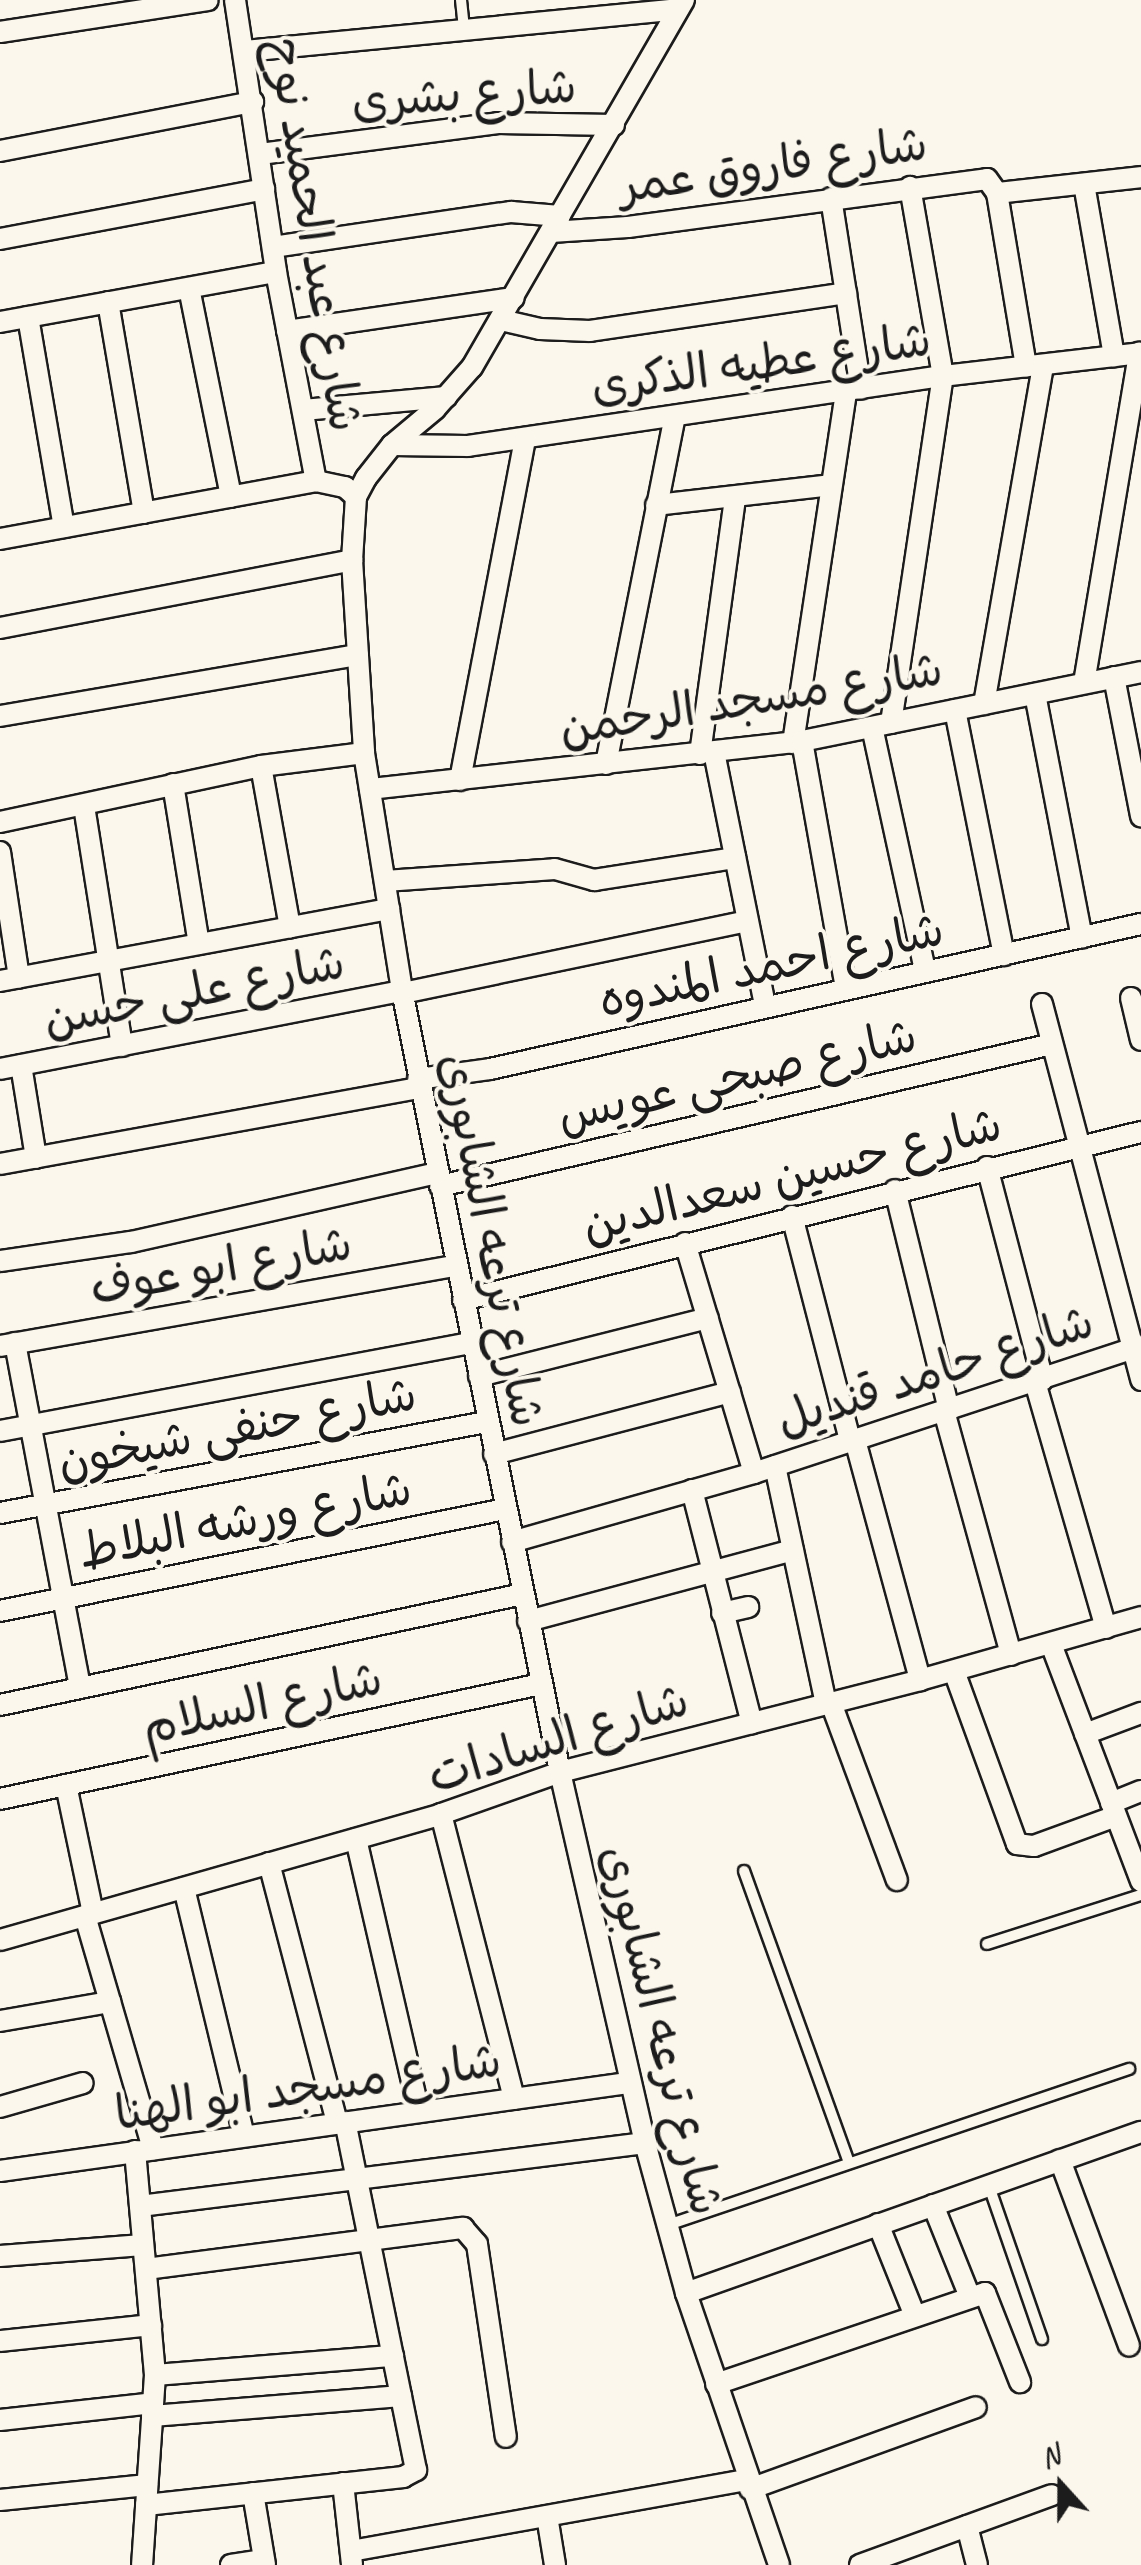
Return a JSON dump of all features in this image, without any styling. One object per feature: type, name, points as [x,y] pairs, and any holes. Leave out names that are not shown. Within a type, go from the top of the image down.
[{"type":"street","points":[[0,32],[208,0]]},
{"type":"street","name":"شارع عبد الحميد نوح","points":[[235,0],[276,272],[316,481]]},
{"type":"street","points":[[245,50],[681,4]]},
{"type":"street","points":[[0,539],[316,481],[345,487],[356,497],[392,445],[446,397],[472,367],[681,4]]},
{"type":"street","points":[[0,152],[253,102]]},
{"type":"street","name":"شارع بشرى","points":[[260,154],[498,123],[614,125]]},
{"type":"street","name":"شارع فاروق عمر","points":[[272,247],[511,212],[556,224],[628,226],[978,177],[987,179],[997,193]]},
{"type":"street","points":[[984,704],[1034,367],[997,193],[1141,177]]},
{"type":"street","points":[[1084,184],[1114,356]]},
{"type":"street","points":[[910,187],[942,376],[881,726],[925,971]]},
{"type":"street","points":[[0,238],[264,188]]},
{"type":"street","points":[[831,198],[846,293],[854,390],[831,485],[798,742],[846,987]]},
{"type":"street","points":[[0,322],[276,272]]},
{"type":"street","points":[[188,288],[231,497]]},
{"type":"street","points":[[501,320],[540,329],[590,331],[846,293]]},
{"type":"street","points":[[288,332],[514,298]]},
{"type":"street","points":[[108,302],[144,513]]},
{"type":"street","points":[[28,316],[64,527]]},
{"type":"street","points":[[1084,684],[1140,353]]},
{"type":"street","name":"شارع عطيه الذكرى","points":[[392,445],[468,446],[942,376],[1140,353]]},
{"type":"street","points":[[303,410],[446,397]]},
{"type":"street","points":[[606,764],[675,417]]},
{"type":"street","points":[[460,780],[524,438]]},
{"type":"street","points":[[656,505],[831,485]]},
{"type":"street","points":[[735,496],[707,753],[736,858],[765,1004]]},
{"type":"street","name":"شارع ترعه الشابورى","points":[[356,497],[352,560],[364,752],[419,1083],[528,1621],[644,2144],[686,2292],[778,2565]]},
{"type":"street","points":[[0,628],[352,560]]},
{"type":"street","points":[[0,716],[358,655]]},
{"type":"street","name":"شارع مسجد الرحمن","points":[[370,788],[798,742],[1141,672]]},
{"type":"street","points":[[1114,677],[1141,816]]},
{"type":"street","points":[[1035,694],[1082,938]]},
{"type":"street","points":[[955,710],[1004,955]]},
{"type":"street","points":[[0,822],[261,766],[364,752]]},
{"type":"street","points":[[261,766],[290,927]]},
{"type":"street","points":[[174,784],[199,944]]},
{"type":"street","points":[[84,806],[122,1046]]},
{"type":"street","points":[[0,852],[9,979],[389,909]]},
{"type":"street","points":[[385,882],[555,869],[594,880],[736,858]]},
{"type":"street","name":"شارع على حسن","points":[[10,1067],[748,921]]},
{"type":"street","name":"شارع احمد المندوه","points":[[0,1164],[490,1069],[765,1004],[1141,924]]},
{"type":"street","points":[[1131,998],[1141,1040]]},
{"type":"street","points":[[1042,1004],[1137,1347],[1141,1380]]},
{"type":"street","name":"شارع صبحى عويس","points":[[0,1262],[131,1242],[439,1180],[1052,1044]]},
{"type":"street","points":[[10,1067],[36,1158]]},
{"type":"street","name":"شارع حسين سعدالدين","points":[[463,1300],[988,1166],[1141,1132]]},
{"type":"street","points":[[988,1166],[1039,1381],[1106,1628]]},
{"type":"street","points":[[895,1190],[1011,1655]]},
{"type":"street","points":[[792,1216],[920,1680]]},
{"type":"street","points":[[685,1243],[754,1473]]},
{"type":"street","name":"شارع ابو عوف","points":[[7,1344],[456,1266]]},
{"type":"street","points":[[479,1376],[708,1318]]},
{"type":"street","points":[[0,1430],[472,1343]]},
{"type":"street","points":[[7,1344],[30,1425],[80,1688]]},
{"type":"street","name":"شارع حامد قنديل","points":[[512,1542],[754,1473],[1137,1347]]},
{"type":"street","points":[[494,1454],[730,1392]]},
{"type":"street","name":"شارع حنفى شيخون","points":[[0,1513],[488,1422]]},
{"type":"street","points":[[775,1466],[829,1703],[897,1880]]},
{"type":"street","points":[[692,1490],[752,1723]]},
{"type":"street","name":"شارع ورشه البلاط","points":[[0,1610],[506,1508]]},
{"type":"street","points":[[528,1621],[793,1550]]},
{"type":"street","points":[[0,1704],[523,1594]]},
{"type":"street","points":[[722,1612],[748,1607]]},
{"type":"street","name":"شارع السادات","points":[[0,1940],[441,1814],[560,1772],[920,1680],[1141,1617]]},
{"type":"street","points":[[1051,1644],[1114,1809],[1136,1854],[1141,1881]]},
{"type":"street","points":[[954,1670],[1012,1836],[1025,1848],[1114,1809],[1141,1791]]},
{"type":"street","name":"شارع السلام","points":[[0,1800],[541,1684]]},
{"type":"street","points":[[1085,1734],[1141,1714]]},
{"type":"street","points":[[66,1786],[89,1914],[144,2150],[140,2206],[156,2375],[142,2565]]},
{"type":"street","points":[[441,1814],[514,2099]]},
{"type":"street","points":[[356,1839],[419,2112]]},
{"type":"street","points":[[0,2500],[253,2493],[403,2477],[416,2470],[357,2179],[268,1864]]},
{"type":"street","points":[[184,1888],[244,2136]]},
{"type":"street","points":[[0,2021],[110,2002]]},
{"type":"street","name":"شارع مسجد ابو الهنا","points":[[0,2171],[628,2082]]},
{"type":"street","points":[[0,2107],[83,2083]]},
{"type":"street","points":[[686,2292],[1141,2132]]},
{"type":"street","points":[[140,2206],[644,2144]]},
{"type":"street","points":[[1060,2160],[1129,2346]]},
{"type":"street","points":[[933,2205],[970,2297]]},
{"type":"street","points":[[878,2224],[915,2316]]},
{"type":"street","points":[[146,2269],[463,2228],[472,2234],[506,2437]]},
{"type":"street","points":[[0,2256],[144,2245]]},
{"type":"street","points":[[716,2384],[970,2297],[989,2294],[1020,2382]]},
{"type":"street","points":[[0,2341],[151,2325]]},
{"type":"street","points":[[156,2375],[393,2356]]},
{"type":"street","points":[[0,2420],[401,2396]]},
{"type":"street","points":[[344,2483],[352,2558],[548,2516],[749,2485],[976,2408]]},
{"type":"street","points":[[231,2565],[264,2562],[253,2493]]},
{"type":"street","points":[[860,2565],[1052,2495]]},
{"type":"street","points":[[548,2516],[555,2565]]},
{"type":"street","points":[[967,2526],[978,2565]]},
{"type":"lane","points":[[460,0],[464,28]]},
{"type":"lane","points":[[744,1871],[850,2163]]},
{"type":"lane","points":[[987,1944],[1141,1894]]},
{"type":"lane","points":[[667,2225],[1128,2069]]},
{"type":"lane","points":[[989,2185],[1042,2338]]}]
